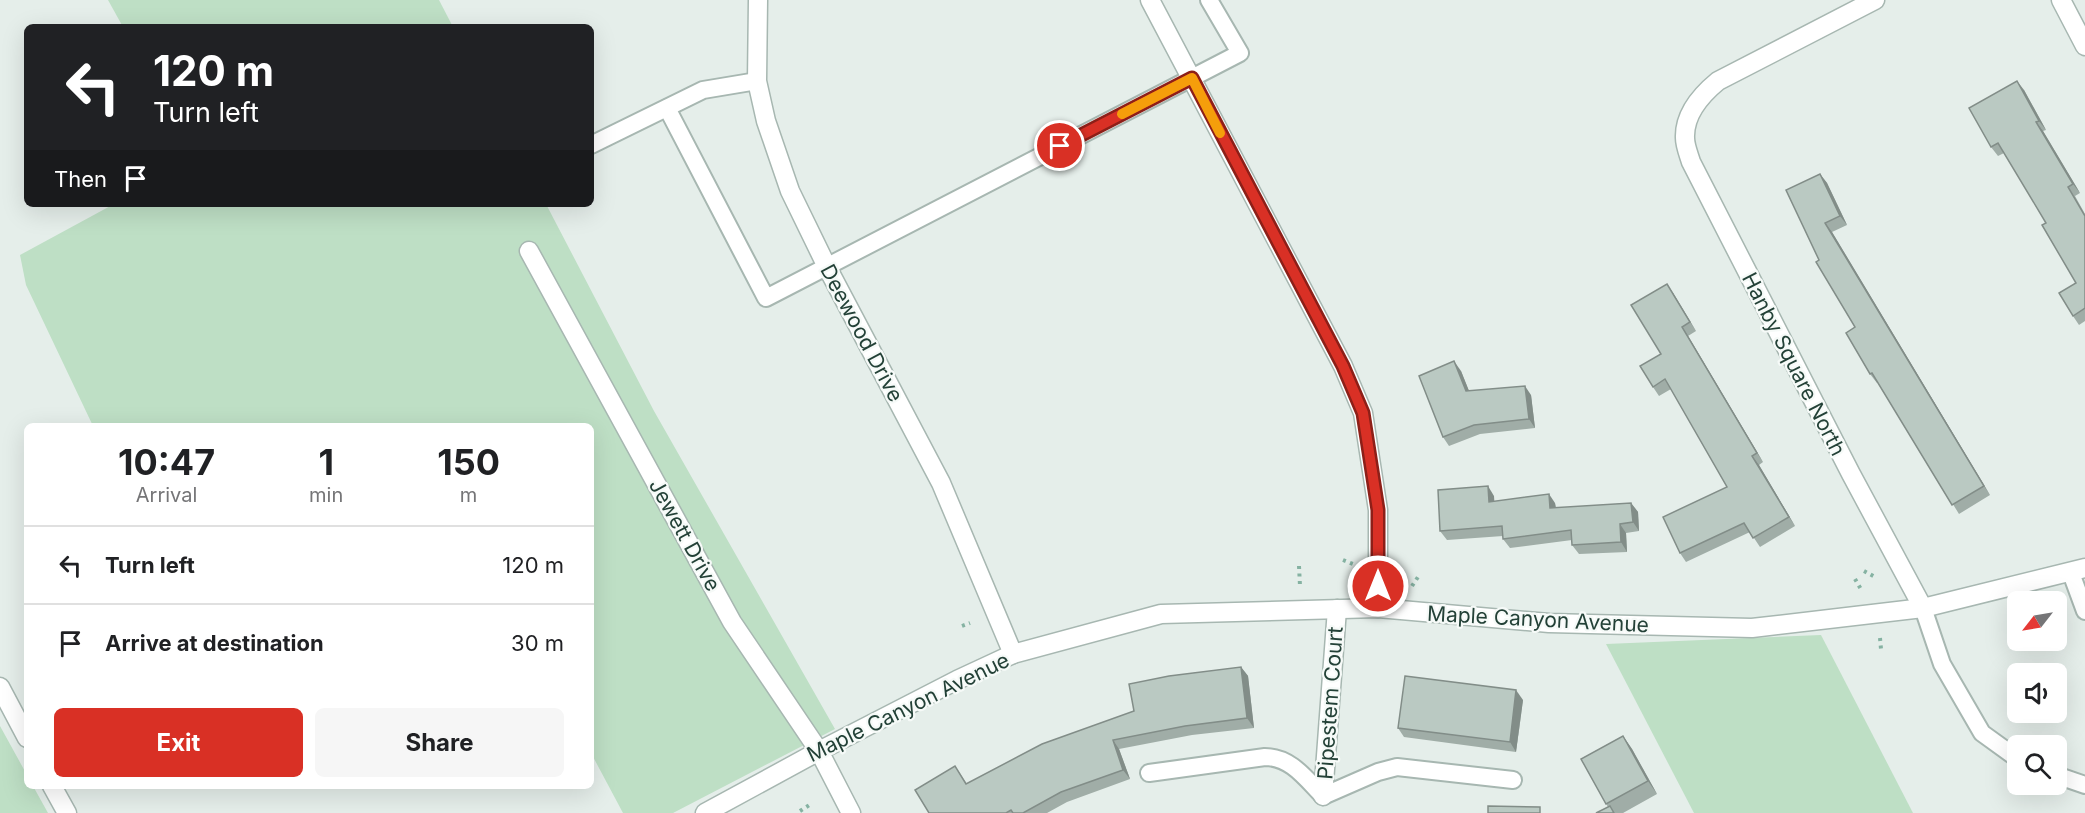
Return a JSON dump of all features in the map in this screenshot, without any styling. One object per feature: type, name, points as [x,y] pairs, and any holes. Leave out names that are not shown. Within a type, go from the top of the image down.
[{"type":"street","name":"Deewood Drive","points":[[758,0],[757,81],[766,122],[790,191],[827,267],[941,483],[1012,654]]},
{"type":"street","points":[[1150,0],[1343,366],[1363,413],[1378,510],[1378,608]]},
{"type":"street","name":"Hanby Square North","points":[[1875,0],[1718,81],[1701,95],[1690,114],[1685,138],[1691,162],[1851,474],[1923,608]]},
{"type":"street","points":[[2061,0],[2085,46]]},
{"type":"street","name":"Jewett Drive","points":[[529,251],[732,622],[819,751],[851,813]]},
{"type":"street","name":"Maple Canyon Avenue","points":[[705,813],[819,751],[1012,654],[1161,614],[1378,608],[1549,623],[1752,628],[1923,608],[2078,571]]},
{"type":"street","name":"Pipestem Court","points":[[1323,796],[1337,609]]},
{"type":"street","points":[[0,687],[24,732]]},
{"type":"street","points":[[54,789],[67,813]]},
{"type":"lane","points":[[667,108],[766,298],[1240,53],[1209,0]]},
{"type":"lane","points":[[594,144],[703,90],[757,81]]},
{"type":"lane","points":[[2078,571],[2085,611]]},
{"type":"lane","points":[[1923,608],[1942,664],[1982,733],[2007,751]]},
{"type":"lane","points":[[1149,773],[1275,757],[1289,762],[1323,796],[1378,772],[1397,767],[1513,780]]},
{"type":"lane","points":[[2067,779],[2085,785]]},
{"type":"path","points":[[1343,560],[1353,564]]},
{"type":"path","points":[[1299,566],[1300,590]]},
{"type":"path","points":[[1864,570],[1877,578]]},
{"type":"path","points":[[1407,591],[1420,574]]},
{"type":"path","points":[[962,626],[970,623]]},
{"type":"path","points":[[800,811],[811,804]]},
{"type":"green space","points":[[108,0],[439,0],[451,24],[121,24]]},
{"type":"green space","points":[[108,207],[548,207],[654,411],[835,729],[673,813],[623,813],[594,759],[594,423],[92,423],[26,285],[20,255]]},
{"type":"green space","points":[[1821,635],[1913,813],[1694,813],[1606,644]]},
{"type":"green space","points":[[0,726],[24,770],[24,789],[35,789],[48,813],[0,813]]},
{"type":"building","points":[[2017,81],[2039,121],[2036,122],[2073,184],[2068,187],[2085,216],[2085,308],[2073,316],[2059,293],[2076,283],[2042,225],[2046,223],[1998,143],[1991,147],[1969,108]]},
{"type":"building","points":[[1820,174],[1840,216],[1825,223],[1984,486],[1952,505],[1846,333],[1855,327],[1816,262],[1819,260],[1786,190]]},
{"type":"building","points":[[1667,284],[1690,322],[1682,327],[1757,453],[1752,456],[1789,517],[1753,538],[1744,523],[1680,553],[1663,517],[1727,487],[1665,379],[1653,387],[1640,366],[1661,354],[1631,305]]},
{"type":"building","points":[[1454,361],[1466,391],[1525,386],[1529,419],[1474,425],[1443,437],[1419,376]]},
{"type":"building","points":[[1488,486],[1489,502],[1549,494],[1550,508],[1631,503],[1633,522],[1620,524],[1621,542],[1572,545],[1571,530],[1503,539],[1502,526],[1440,531],[1438,490]]},
{"type":"building","points":[[1241,667],[1247,718],[1185,726],[1113,740],[1123,770],[1061,792],[1023,813],[1013,813],[1011,810],[1006,813],[929,813],[915,790],[955,766],[966,784],[1042,744],[1134,711],[1129,684],[1169,676]]},
{"type":"building","points":[[1405,676],[1516,690],[1510,742],[1398,728]]},
{"type":"building","points":[[1623,736],[1648,781],[1606,804],[1581,759]]},
{"type":"building","points":[[1488,806],[1540,807],[1540,813],[1488,813]]},
{"type":"building","points":[[1610,806],[1614,813],[1596,813]]},
{"type":"slow traffic","points":[[1122,114],[1192,78],[1220,133]]},
{"type":"route","points":[[1060,146],[1192,78],[1343,366],[1363,413],[1378,510],[1378,586]]}]
